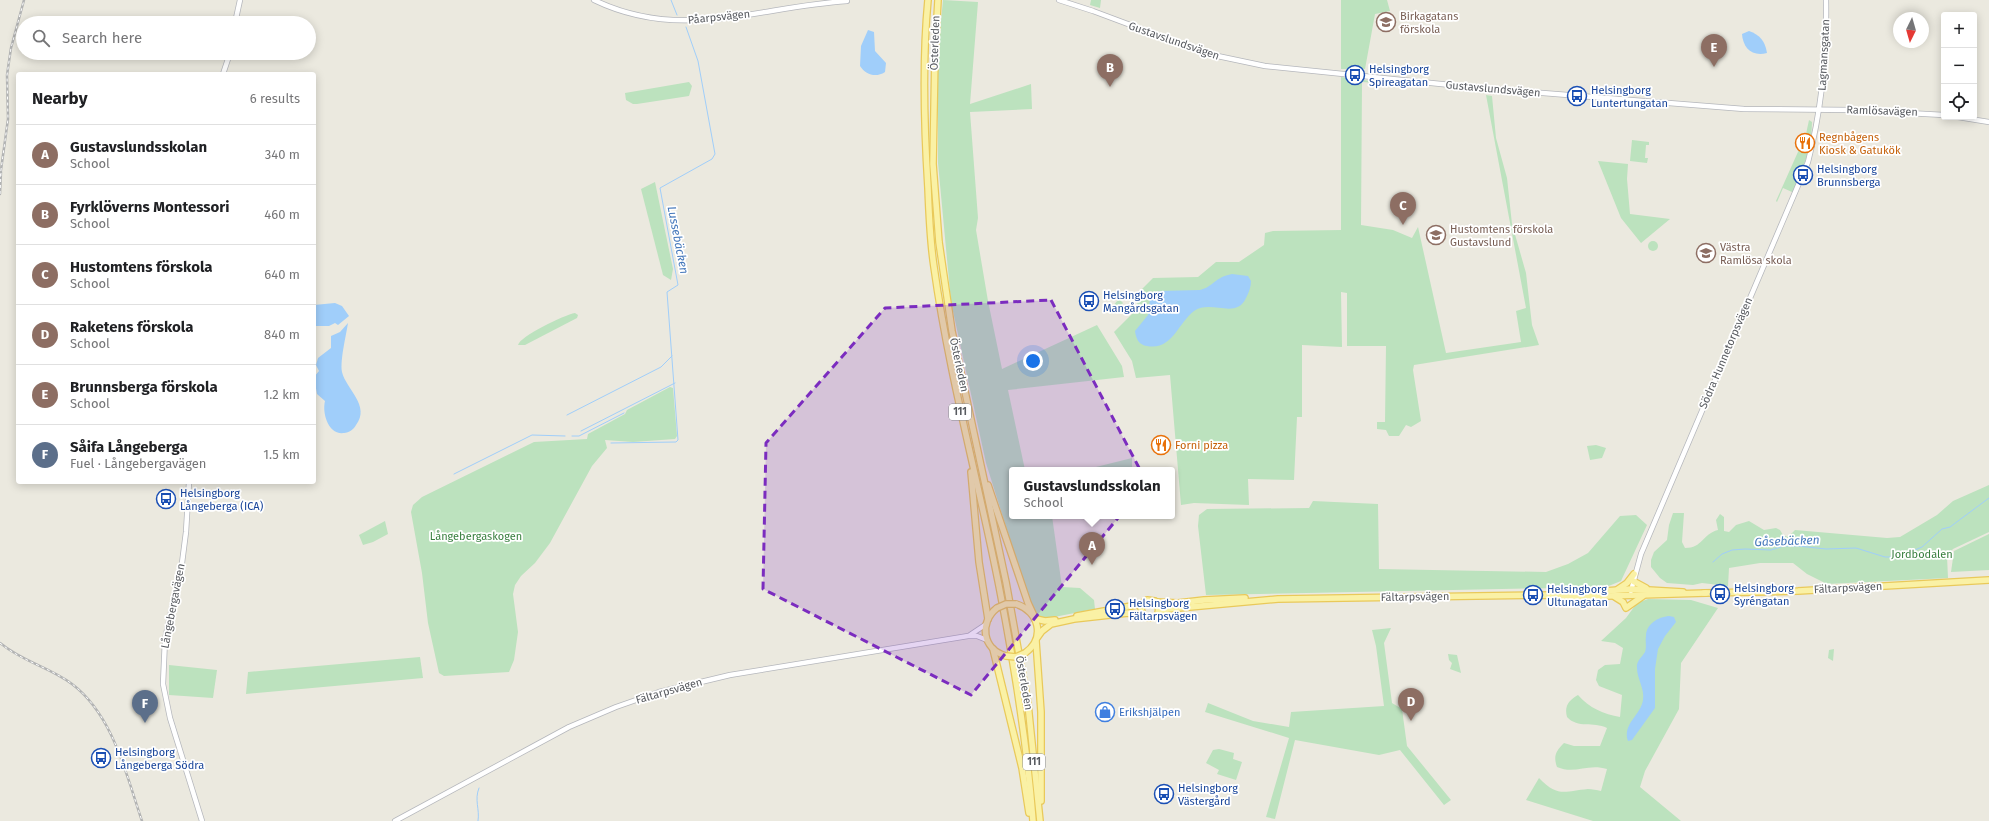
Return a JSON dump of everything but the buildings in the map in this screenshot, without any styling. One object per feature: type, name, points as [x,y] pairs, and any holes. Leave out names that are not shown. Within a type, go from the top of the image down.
[{"type":"main road","name":"Österleden","points":[[928,0],[924,90],[926,157],[932,242],[949,360],[997,577],[1014,668],[1023,724],[1032,821]]},
{"type":"main road","name":"Österleden","points":[[938,0],[933,121],[935,198],[952,331],[1006,582],[1028,704],[1041,821]]},
{"type":"main road","points":[[968,448],[979,562],[988,619]]},
{"type":"main road","points":[[980,460],[1028,603],[1035,618],[1038,632],[1036,640],[1041,712],[1041,821]]},
{"type":"main road","points":[[1618,590],[1627,583],[1634,574]]},
{"type":"main road","name":"Fältarpsvägen","points":[[1156,602],[1178,603],[1230,598],[1278,599],[1551,595],[1645,596],[1798,591],[1989,580]]},
{"type":"main road","points":[[1633,581],[1648,589]]},
{"type":"main road","name":"Fältarpsvägen","points":[[1551,595],[1631,589],[1706,593]]},
{"type":"main road","points":[[1612,596],[1623,602],[1626,608],[1645,596]]},
{"type":"main road","name":"Fältarpsvägen","points":[[1158,614],[1168,609],[1278,599]]},
{"type":"main road","points":[[1147,600],[1156,602],[1158,607],[1158,614],[1151,618],[1128,613],[1059,622],[1046,627],[1025,653],[1016,657],[1006,656],[993,649],[986,640],[985,625],[997,608],[1006,604],[1016,604],[1023,606],[1035,618],[1050,621],[1142,604],[1147,600]]},
{"type":"main road","points":[[1142,604],[1143,616]]},
{"type":"main road","points":[[993,649],[1022,768],[1032,821]]},
{"type":"street","points":[[237,16],[240,0]]},
{"type":"street","name":"Påarpsvägen","points":[[594,0],[634,16],[690,21],[726,18],[826,2],[846,1]]},
{"type":"street","name":"Gustavslundsvägen","points":[[1059,0],[1093,11],[1208,54],[1265,66],[1480,88],[1694,105],[1766,110],[1819,109]]},
{"type":"street","name":"Lagmansgatan","points":[[1819,109],[1825,54],[1826,0]]},
{"type":"street","points":[[224,72],[228,60]]},
{"type":"street","name":"Ramlösavägen","points":[[1819,109],[1922,112],[1941,115]]},
{"type":"street","name":"Södra Hunnetorpsvägen","points":[[1630,596],[1634,574],[1664,499],[1804,172],[1815,134],[1819,109]]},
{"type":"street","points":[[1977,120],[1989,122]]},
{"type":"street","name":"Långebergavägen","points":[[188,484],[186,532],[182,563],[165,639],[163,684],[170,718],[202,821]]},
{"type":"street","name":"Fältarpsvägen","points":[[968,636],[985,625]]},
{"type":"street","name":"Fältarpsvägen","points":[[395,821],[569,727],[616,707],[659,692],[730,675],[968,636],[981,636],[986,640]]},
{"type":"highlighted area","points":[[1051,300],[1147,483],[971,695],[763,589],[766,443],[885,308]]},
{"type":"green space","points":[[943,0],[978,2],[970,104],[1031,84],[1032,109],[970,112],[978,218],[976,230],[988,301],[1002,369],[1097,325],[1122,366],[1124,377],[1008,390],[1024,467],[1009,467],[1009,519],[1052,519],[1062,587],[1080,588],[1094,600],[1095,609],[1044,619],[1040,618],[1031,607],[986,463],[951,302],[938,163],[938,53]]},
{"type":"green space","points":[[1091,0],[1101,0],[1100,8],[1090,5]]},
{"type":"green space","points":[[1341,0],[1387,0],[1390,11],[1375,14],[1365,69],[1341,69]]},
{"type":"green space","points":[[1341,77],[1399,85],[1362,82],[1361,225],[1393,230],[1412,238],[1418,227],[1446,353],[1521,342],[1516,311],[1526,308],[1486,95],[1492,96],[1496,138],[1507,178],[1512,224],[1526,273],[1532,325],[1539,345],[1414,365],[1413,370],[1421,421],[1411,427],[1406,425],[1399,436],[1389,436],[1386,430],[1377,429],[1377,422],[1385,422],[1386,346],[1347,346],[1347,293],[1341,292],[1342,347],[1302,345],[1302,417],[1297,417],[1294,480],[1248,479],[1249,505],[1194,503],[1181,505],[1170,375],[1136,378],[1132,361],[1114,332],[1137,309],[1138,293],[1153,278],[1198,277],[1216,262],[1239,262],[1264,245],[1265,233],[1273,231],[1341,230]]},
{"type":"green space","points":[[689,82],[692,86],[689,96],[637,104],[633,104],[626,100],[625,93]]},
{"type":"green space","points":[[1809,120],[1812,122],[1812,132],[1806,159],[1792,195],[1792,192],[1783,188],[1777,202],[1776,201],[1806,134]]},
{"type":"green space","points":[[1632,140],[1649,142],[1649,145],[1646,145],[1645,158],[1648,158],[1647,163],[1630,161]]},
{"type":"green space","points":[[1598,161],[1628,164],[1627,179],[1630,214],[1670,219],[1641,243],[1621,218]]},
{"type":"green space","points":[[655,182],[673,269],[671,280],[663,275],[641,189]]},
{"type":"green space","points":[[1651,241],[1655,241],[1658,246],[1655,251],[1651,251],[1648,248],[1648,244]]},
{"type":"green space","points":[[1119,299],[1123,303],[1116,312],[1111,308]]},
{"type":"green space","points":[[575,313],[578,315],[577,318],[525,345],[518,345],[526,336],[534,331]]},
{"type":"green space","name":"Långebergaskogen","points":[[670,387],[673,388],[677,436],[675,439],[633,442],[605,440],[607,448],[592,466],[550,543],[535,563],[521,576],[515,585],[513,594],[518,632],[514,660],[509,672],[444,676],[439,673],[428,623],[422,573],[411,512],[413,505],[422,497],[534,442],[587,439],[588,434],[625,414],[627,410]]},
{"type":"green space","points":[[1596,445],[1606,448],[1602,458],[1590,460],[1587,446]]},
{"type":"green space","points":[[1132,458],[1132,467],[1096,467]]},
{"type":"green space","name":"Jordbodalen","points":[[1989,485],[1989,532],[1953,549],[1947,556],[1948,578],[1827,584],[1807,574],[1793,563],[1760,563],[1729,568],[1728,586],[1702,583],[1693,585],[1667,583],[1660,578],[1651,567],[1651,560],[1654,552],[1667,540],[1669,525],[1673,513],[1684,513],[1682,542],[1685,548],[1696,546],[1709,534],[1718,530],[1716,520],[1720,514],[1724,517],[1724,531],[1729,532],[1736,525],[1749,521],[1764,530],[1776,528],[1780,530],[1783,535],[1788,537],[1795,530],[1887,538],[1900,537],[1937,515],[1953,501]]},
{"type":"green space","points":[[1313,501],[1378,504],[1379,569],[1546,572],[1568,564],[1588,553],[1620,516],[1636,515],[1647,525],[1621,581],[1606,587],[1206,595],[1198,526],[1199,515],[1207,509],[1309,508]]},
{"type":"green space","points":[[385,521],[388,534],[373,542],[363,545],[359,535]]},
{"type":"green space","points":[[1989,534],[1989,570],[1951,572],[1954,551]]},
{"type":"green space","points":[[1648,599],[1691,600],[1718,608],[1681,663],[1679,709],[1645,771],[1640,787],[1681,821],[1593,821],[1526,800],[1539,778],[1557,791],[1567,792],[1588,789],[1601,791],[1607,769],[1593,767],[1570,770],[1557,767],[1555,757],[1564,743],[1574,746],[1600,746],[1607,728],[1571,721],[1567,717],[1566,710],[1570,701],[1578,695],[1587,704],[1597,710],[1620,717],[1622,695],[1599,686],[1596,680],[1598,670],[1605,665],[1620,664],[1623,648],[1615,643],[1601,641],[1626,618],[1637,603]]},
{"type":"green space","points":[[1391,628],[1384,643],[1392,703],[1402,709],[1407,746],[1451,800],[1444,805],[1400,750],[1379,755],[1295,740],[1275,819],[1266,817],[1289,738],[1205,712],[1208,703],[1253,721],[1289,727],[1291,712],[1384,706],[1376,646],[1372,630]]},
{"type":"green space","points":[[1834,649],[1833,661],[1828,658],[1829,650]]},
{"type":"green space","points":[[1448,654],[1457,655],[1461,673],[1450,669],[1452,663],[1449,660]]},
{"type":"green space","points":[[420,657],[423,678],[246,694],[248,672]]},
{"type":"green space","points":[[169,665],[217,670],[213,698],[169,695]]},
{"type":"green space","points":[[1219,749],[1234,753],[1233,759],[1242,762],[1236,780],[1217,774],[1219,770],[1206,763],[1213,750]]},
{"type":"water","points":[[868,30],[874,32],[875,51],[886,63],[885,72],[882,74],[871,75],[865,72],[860,66],[861,46]]},
{"type":"water","points":[[1749,31],[1756,34],[1761,39],[1765,45],[1767,53],[1757,54],[1746,47],[1742,34]]},
{"type":"water","points":[[1232,274],[1248,276],[1251,281],[1249,292],[1242,304],[1236,308],[1230,309],[1208,307],[1194,311],[1188,316],[1174,335],[1163,344],[1147,346],[1138,341],[1135,331],[1148,315],[1150,299],[1159,291],[1200,290],[1208,287],[1226,275]]},
{"type":"water","points":[[335,303],[342,306],[349,316],[338,325],[335,323],[329,326],[316,326],[316,305]]},
{"type":"water","points":[[348,323],[342,355],[342,372],[359,404],[361,411],[360,418],[353,429],[346,433],[338,433],[330,427],[325,417],[325,401],[317,394],[316,388],[316,375],[319,371],[316,365],[318,358],[331,348],[331,336],[340,332]]},
{"type":"water","points":[[1669,616],[1674,617],[1676,622],[1665,636],[1658,649],[1655,669],[1655,708],[1632,740],[1628,741],[1628,730],[1642,705],[1643,700],[1643,692],[1637,672],[1637,666],[1638,661],[1646,650],[1648,628],[1653,622]]},
{"type":"waterway","name":"Lussebäcken","points":[[671,0],[677,15]]},
{"type":"waterway","name":"Lussebäcken","points":[[611,443],[676,442],[678,440],[667,292],[678,285],[660,188],[712,159],[715,154],[698,61],[686,27]]},
{"type":"waterway","points":[[567,415],[661,367],[672,356]]},
{"type":"waterway","points":[[581,431],[675,383]]},
{"type":"waterway","points":[[572,436],[579,436],[624,413]]},
{"type":"waterway","points":[[454,474],[532,435],[565,436]]},
{"type":"waterway","name":"Gåsebäcken","points":[[1713,562],[1722,554],[1732,550],[1771,550],[1784,546],[1826,549],[1856,548],[1885,557],[1898,557],[1922,547],[1942,529],[1950,527],[1989,498]]},
{"type":"waterway","points":[[478,821],[477,797],[479,788]]},
{"type":"railway","points":[[20,16],[24,0]]},
{"type":"railway","points":[[0,177],[8,119],[7,75],[11,48],[16,30]]},
{"type":"railway","points":[[0,194],[1,172]]},
{"type":"railway","points":[[0,643],[9,650],[72,684],[86,697],[98,712],[108,729],[124,765],[142,821]]},
{"type":"place","name":"Birkagatans förskola","points":[[1386,22]]},
{"type":"place","name":"Brunnsberga förskola","points":[[1714,67]]},
{"type":"place","name":"Helsingborg Spireagatan","points":[[1355,75]]},
{"type":"place","name":"Fyrklöverns Montessori","points":[[1110,87]]},
{"type":"place","name":"Helsingborg Luntertungatan","points":[[1577,96]]},
{"type":"place","name":"Regnbågens Kiosk & Gatukök","points":[[1805,143]]},
{"type":"place","name":"Helsingborg Brunnsberga","points":[[1803,175]]},
{"type":"place","name":"Hustomtens förskola","points":[[1403,225]]},
{"type":"place","name":"Hustomtens förskola Gustavslund","points":[[1436,235]]},
{"type":"place","name":"Västra Ramlösa skola","points":[[1706,253]]},
{"type":"place","name":"Helsingborg Mangårdsgatan","points":[[1089,301]]},
{"type":"place","name":"Forni pizza","points":[[1161,445]]},
{"type":"place","name":"Helsingborg Långeberga (ICA)","points":[[166,499]]},
{"type":"place","name":"Gustavslundsskolan","points":[[1092,565]]},
{"type":"place","name":"Helsingborg Syréngatan","points":[[1720,594]]},
{"type":"place","name":"Helsingborg Ultunagatan","points":[[1533,595]]},
{"type":"place","name":"Helsingborg Fältarpsvägen","points":[[1115,609]]},
{"type":"place","name":"Erikshjälpen","points":[[1105,712]]},
{"type":"place","name":"Raketens förskola","points":[[1411,721]]},
{"type":"place","name":"Såifa Långeberga","points":[[145,723]]},
{"type":"place","name":"Helsingborg Långeberga Södra","points":[[101,758]]},
{"type":"place","name":"Helsingborg Västergård","points":[[1164,794]]}]
